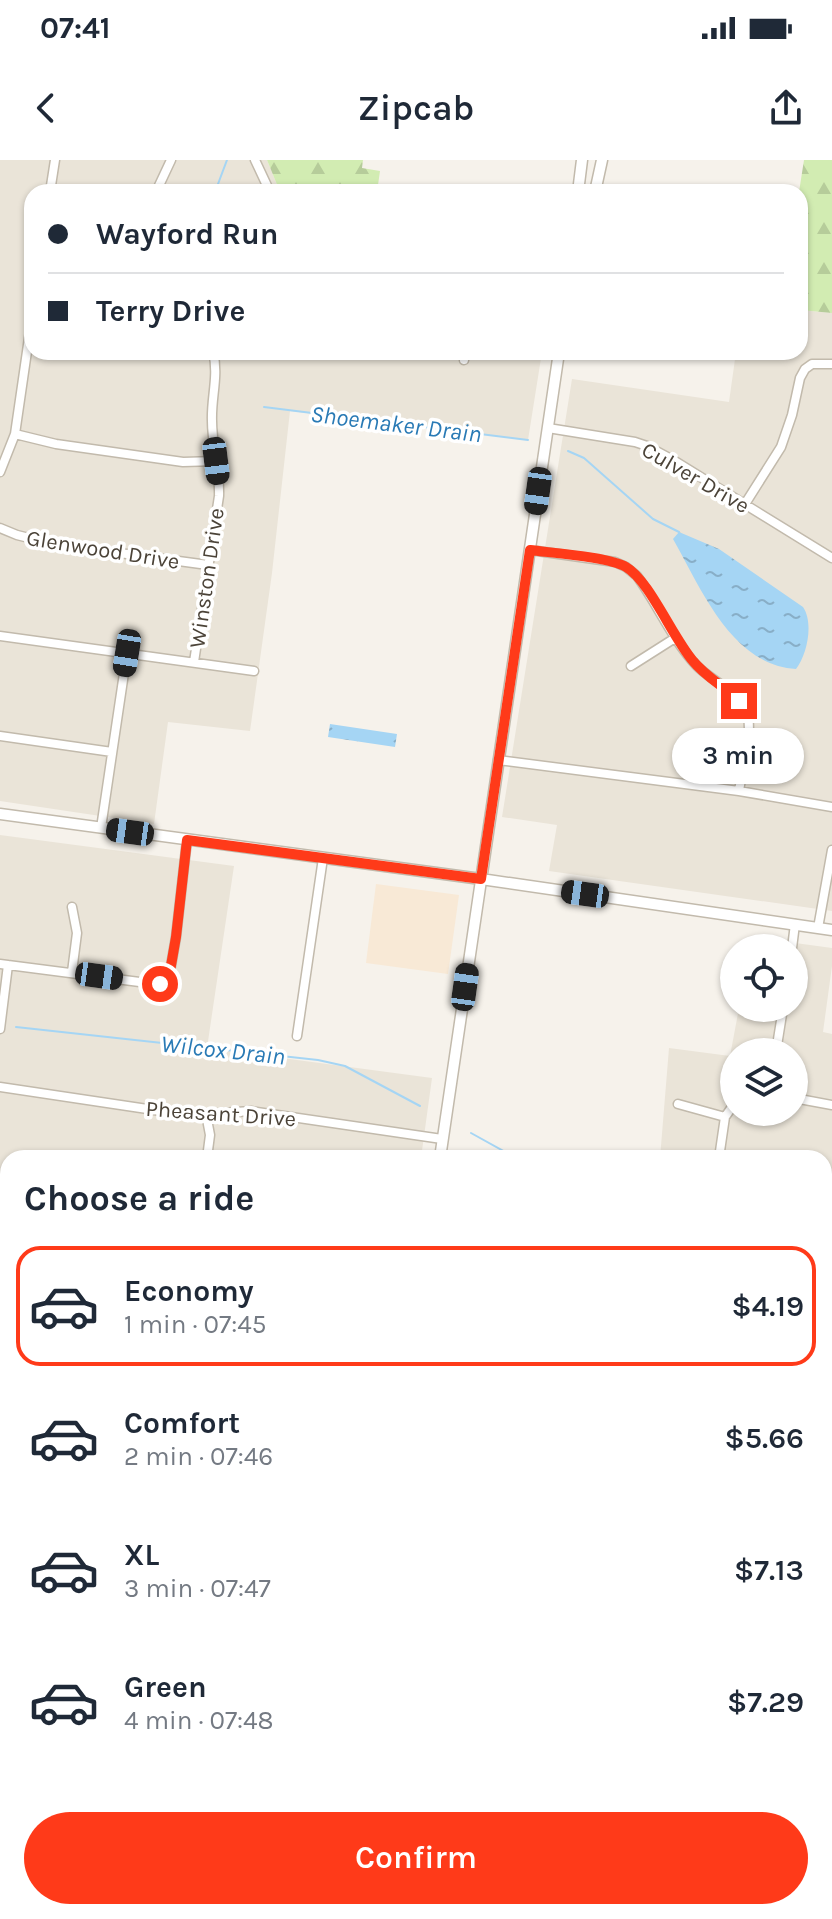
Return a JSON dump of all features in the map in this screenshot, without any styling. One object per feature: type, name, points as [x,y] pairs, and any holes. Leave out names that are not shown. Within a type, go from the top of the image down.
[{"type":"street","points":[[51,184],[55,160]]},
{"type":"street","points":[[160,184],[171,160]]},
{"type":"street","points":[[255,160],[266,184]]},
{"type":"street","points":[[579,184],[582,160]]},
{"type":"street","points":[[597,184],[602,160]]},
{"type":"street","points":[[581,172],[599,175]]},
{"type":"street","points":[[0,472],[15,434],[26,360]]},
{"type":"street","name":"Winston Drive","points":[[194,662],[219,496],[212,421],[214,360]]},
{"type":"street","points":[[441,1150],[558,360]]},
{"type":"street","points":[[745,504],[785,439],[803,371],[812,364],[832,364]]},
{"type":"street","name":"Culver Drive","points":[[548,428],[647,446],[832,558]]},
{"type":"street","points":[[15,434],[56,444],[183,462],[216,461]]},
{"type":"street","name":"Glenwood Drive","points":[[0,528],[53,544],[208,565]]},
{"type":"street","points":[[530,550],[615,562],[626,567],[642,583],[675,638],[695,664],[739,701],[747,715],[748,734],[739,791]]},
{"type":"street","points":[[0,636],[254,671]]},
{"type":"street","points":[[631,666],[675,638]]},
{"type":"street","points":[[101,828],[127,653]]},
{"type":"street","points":[[0,736],[112,752]]},
{"type":"street","points":[[498,760],[739,791],[832,807]]},
{"type":"street","points":[[0,814],[832,930]]},
{"type":"street","points":[[0,1029],[4,964],[160,984],[165,982],[169,977],[176,937],[187,840]]},
{"type":"street","points":[[818,928],[832,850]]},
{"type":"street","points":[[297,1036],[323,858]]},
{"type":"street","points":[[72,907],[77,933],[72,972]]},
{"type":"street","points":[[794,934],[795,924]]},
{"type":"street","name":"Pheasant Drive","points":[[0,1087],[174,1113],[251,1111],[442,1139]]},
{"type":"street","points":[[808,1101],[832,1105]]},
{"type":"street","points":[[678,1104],[720,1116]]},
{"type":"street","points":[[206,1114],[210,1135],[208,1150]]},
{"type":"street","points":[[720,1150],[724,1126]]},
{"type":"shaded area","points":[[0,160],[267,160],[277,184],[24,184],[24,360],[541,360],[528,440],[290,411],[250,731],[168,722],[154,824],[0,801]]},
{"type":"shaded area","points":[[808,311],[832,313],[832,911],[549,871],[557,825],[502,817],[572,379],[729,402],[735,360],[808,360]]},
{"type":"shaded area","points":[[0,835],[234,866],[207,1048],[432,1078],[422,1150],[0,1150]]},
{"type":"shaded area","points":[[376,884],[459,895],[448,974],[366,963]]},
{"type":"shaded area","points":[[808,945],[832,948],[823,1032],[832,1034],[832,1150],[661,1150],[669,1048],[720,1055],[720,1126],[808,1126],[808,1038],[733,1038],[736,1022],[808,1022]]},
{"type":"green space","points":[[267,160],[363,160],[362,168],[380,171],[378,184],[277,184]]},
{"type":"green space","points":[[804,160],[832,160],[832,313],[808,311],[808,184],[800,184]]},
{"type":"water","points":[[679,532],[719,549],[803,607],[808,621],[808,639],[796,669],[773,664],[753,654],[736,639],[707,601],[673,539]]},
{"type":"water","points":[[330,724],[397,734],[395,747],[328,737]]},
{"type":"waterway","name":"Shoemaker Drain","points":[[218,184],[227,160]]},
{"type":"waterway","name":"Shoemaker Drain","points":[[264,407],[528,440]]},
{"type":"waterway","name":"Shoemaker Drain","points":[[568,451],[584,458],[653,519],[679,532]]},
{"type":"waterway","name":"Wilcox Drain","points":[[16,1027],[318,1060],[345,1066],[420,1106]]},
{"type":"waterway","name":"Wilcox Drain","points":[[471,1133],[502,1150]]},
{"type":"route","points":[[160,984],[169,977],[187,840],[481,879],[530,550],[615,562],[631,570],[695,664],[739,701]]}]
